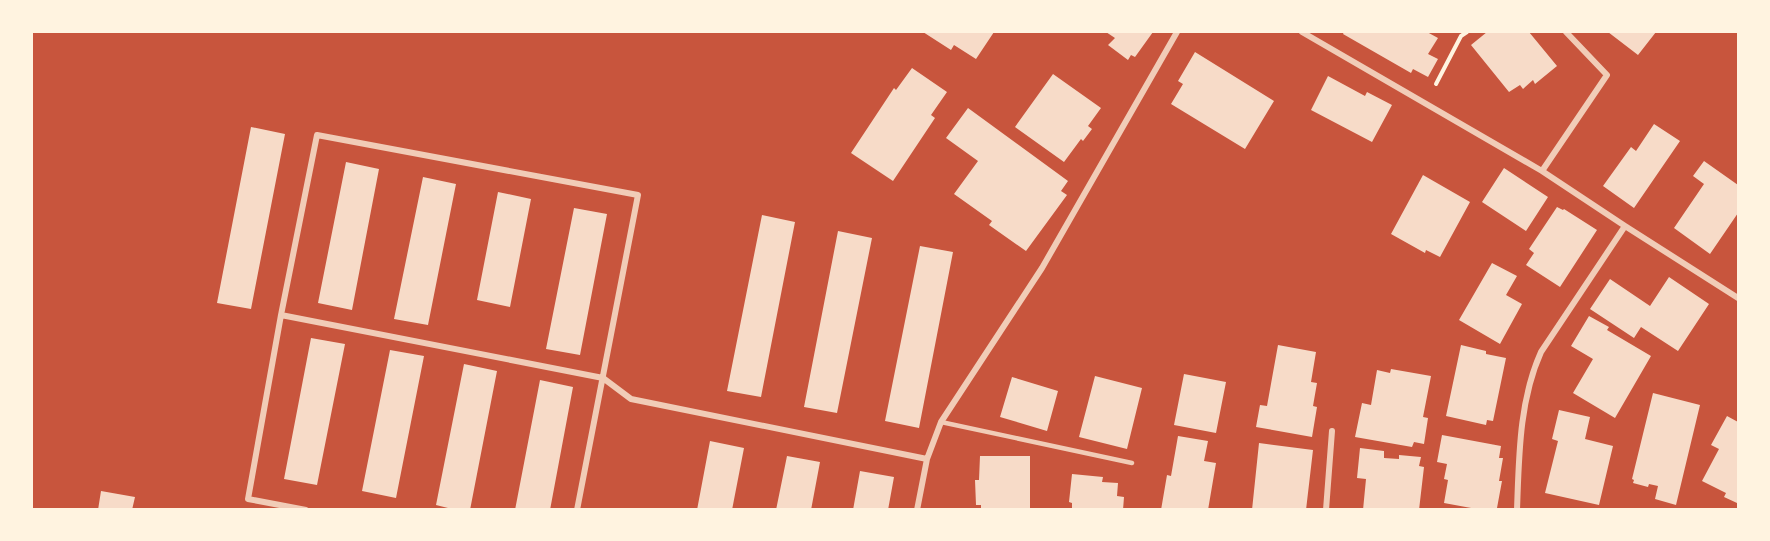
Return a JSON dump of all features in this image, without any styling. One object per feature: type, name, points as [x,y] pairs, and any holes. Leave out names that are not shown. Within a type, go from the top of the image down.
[{"type":"street","points":[[917,510],[927,459],[941,422],[1042,268],[1177,32]]},
{"type":"street","points":[[1302,32],[1542,171],[1738,298]]},
{"type":"street","points":[[1542,171],[1607,75],[1566,32]]},
{"type":"street","points":[[306,510],[248,499],[281,315],[317,135],[638,195],[578,510]]},
{"type":"street","points":[[1517,510],[1521,432],[1532,371],[1541,352],[1625,226]]},
{"type":"street","points":[[281,315],[603,378],[631,399],[927,459]]},
{"type":"street","points":[[1326,510],[1332,430]]},
{"type":"lane","points":[[941,422],[1132,463]]},
{"type":"path","points":[[1426,104],[1461,36],[1467,32]]},
{"type":"building","points":[[923,32],[994,32],[976,59],[954,45],[951,50]]},
{"type":"building","points":[[1106,32],[1153,32],[1135,57],[1131,55],[1128,60],[1108,45],[1115,38]]},
{"type":"building","points":[[1344,32],[1427,32],[1438,38],[1428,54],[1438,59],[1428,77],[1413,69],[1411,73],[1343,34]]},
{"type":"building","points":[[1487,32],[1529,32],[1557,66],[1535,84],[1533,80],[1523,89],[1520,85],[1509,92],[1471,45]]},
{"type":"building","points":[[1608,32],[1656,32],[1638,55]]},
{"type":"building","points":[[1195,52],[1274,101],[1245,149],[1171,104],[1183,84],[1178,81]]},
{"type":"building","points":[[912,68],[947,92],[931,115],[935,118],[893,181],[851,153],[894,88],[896,90]]},
{"type":"building","points":[[1053,74],[1101,108],[1088,126],[1092,129],[1083,141],[1081,139],[1064,162],[1015,127]]},
{"type":"building","points":[[1328,76],[1365,96],[1367,92],[1392,105],[1372,142],[1311,110]]},
{"type":"building","points":[[968,108],[1068,181],[1061,191],[1067,195],[1026,251],[989,225],[992,221],[954,194],[978,161],[946,138]]},
{"type":"building","points":[[1654,124],[1680,141],[1634,208],[1603,186],[1631,147],[1636,151]]},
{"type":"building","points":[[251,127],[285,134],[251,309],[217,303]]},
{"type":"building","points":[[1704,161],[1738,185],[1738,213],[1710,254],[1674,228],[1704,184],[1693,176]]},
{"type":"building","points":[[346,162],[379,169],[352,310],[318,303]]},
{"type":"building","points":[[1504,168],[1548,197],[1526,231],[1482,202]]},
{"type":"building","points":[[1423,175],[1470,202],[1440,257],[1426,250],[1425,253],[1391,234]]},
{"type":"building","points":[[423,177],[456,184],[428,325],[394,319]]},
{"type":"building","points":[[498,192],[531,199],[510,307],[477,300]]},
{"type":"building","points":[[1557,207],[1597,230],[1560,287],[1526,265],[1534,253],[1529,249]]},
{"type":"building","points":[[574,208],[607,214],[580,355],[546,349]]},
{"type":"building","points":[[762,215],[795,222],[761,397],[727,391]]},
{"type":"building","points":[[838,231],[872,238],[837,413],[804,407]]},
{"type":"building","points":[[920,246],[953,252],[919,428],[885,421]]},
{"type":"building","points":[[1492,263],[1517,276],[1506,295],[1522,304],[1500,344],[1459,320]]},
{"type":"building","points":[[1669,277],[1709,304],[1678,351],[1641,327],[1634,338],[1590,309],[1610,279],[1650,306]]},
{"type":"building","points":[[1589,316],[1609,327],[1607,330],[1651,356],[1615,418],[1573,393],[1593,359],[1571,346]]},
{"type":"building","points":[[311,338],[345,344],[317,485],[284,479]]},
{"type":"building","points":[[1278,345],[1316,352],[1311,382],[1317,383],[1313,406],[1317,407],[1312,437],[1256,427],[1260,405],[1267,406]]},
{"type":"building","points":[[1461,345],[1506,358],[1493,421],[1487,420],[1486,425],[1446,416]]},
{"type":"building","points":[[390,350],[424,356],[396,498],[362,491]]},
{"type":"building","points":[[464,364],[497,371],[470,510],[456,510],[436,505]]},
{"type":"building","points":[[1391,369],[1431,376],[1423,417],[1428,418],[1424,444],[1414,442],[1412,447],[1355,437],[1362,403],[1371,405],[1377,370],[1390,373]]},
{"type":"building","points":[[1184,374],[1226,382],[1216,433],[1174,425]]},
{"type":"building","points":[[1095,376],[1142,388],[1127,449],[1079,437]]},
{"type":"building","points":[[1012,377],[1058,391],[1047,431],[1000,417]]},
{"type":"building","points":[[540,380],[573,387],[550,510],[515,510]]},
{"type":"building","points":[[1653,393],[1700,405],[1676,505],[1655,499],[1658,486],[1649,484],[1648,487],[1633,483],[1632,479]]},
{"type":"building","points":[[1559,410],[1590,417],[1585,439],[1613,446],[1599,505],[1545,493],[1558,441],[1552,439]]},
{"type":"building","points":[[1727,416],[1738,422],[1737,503],[1724,497],[1726,493],[1702,481],[1719,449],[1711,445]]},
{"type":"building","points":[[1442,435],[1501,446],[1499,458],[1503,458],[1499,481],[1502,481],[1497,508],[1482,510],[1444,503],[1448,480],[1444,479],[1447,464],[1437,462]]},
{"type":"building","points":[[1178,436],[1208,441],[1204,461],[1216,463],[1208,510],[1161,510],[1167,475],[1171,476]]},
{"type":"building","points":[[710,441],[744,448],[732,510],[697,510]]},
{"type":"building","points":[[1259,443],[1313,450],[1306,510],[1252,510]]},
{"type":"building","points":[[1360,448],[1384,451],[1384,458],[1399,459],[1399,455],[1421,457],[1419,466],[1424,467],[1419,510],[1363,510],[1366,479],[1357,478]]},
{"type":"building","points":[[787,456],[820,462],[811,510],[776,510]]},
{"type":"building","points":[[980,456],[1030,456],[1030,510],[981,510],[981,505],[976,505],[975,480],[979,480]]},
{"type":"building","points":[[860,471],[894,477],[888,510],[853,510]]},
{"type":"building","points":[[1072,474],[1103,477],[1102,482],[1118,483],[1117,496],[1124,497],[1123,510],[1072,510],[1072,503],[1069,502]]},
{"type":"building","points":[[101,491],[135,497],[132,510],[98,510]]}]
